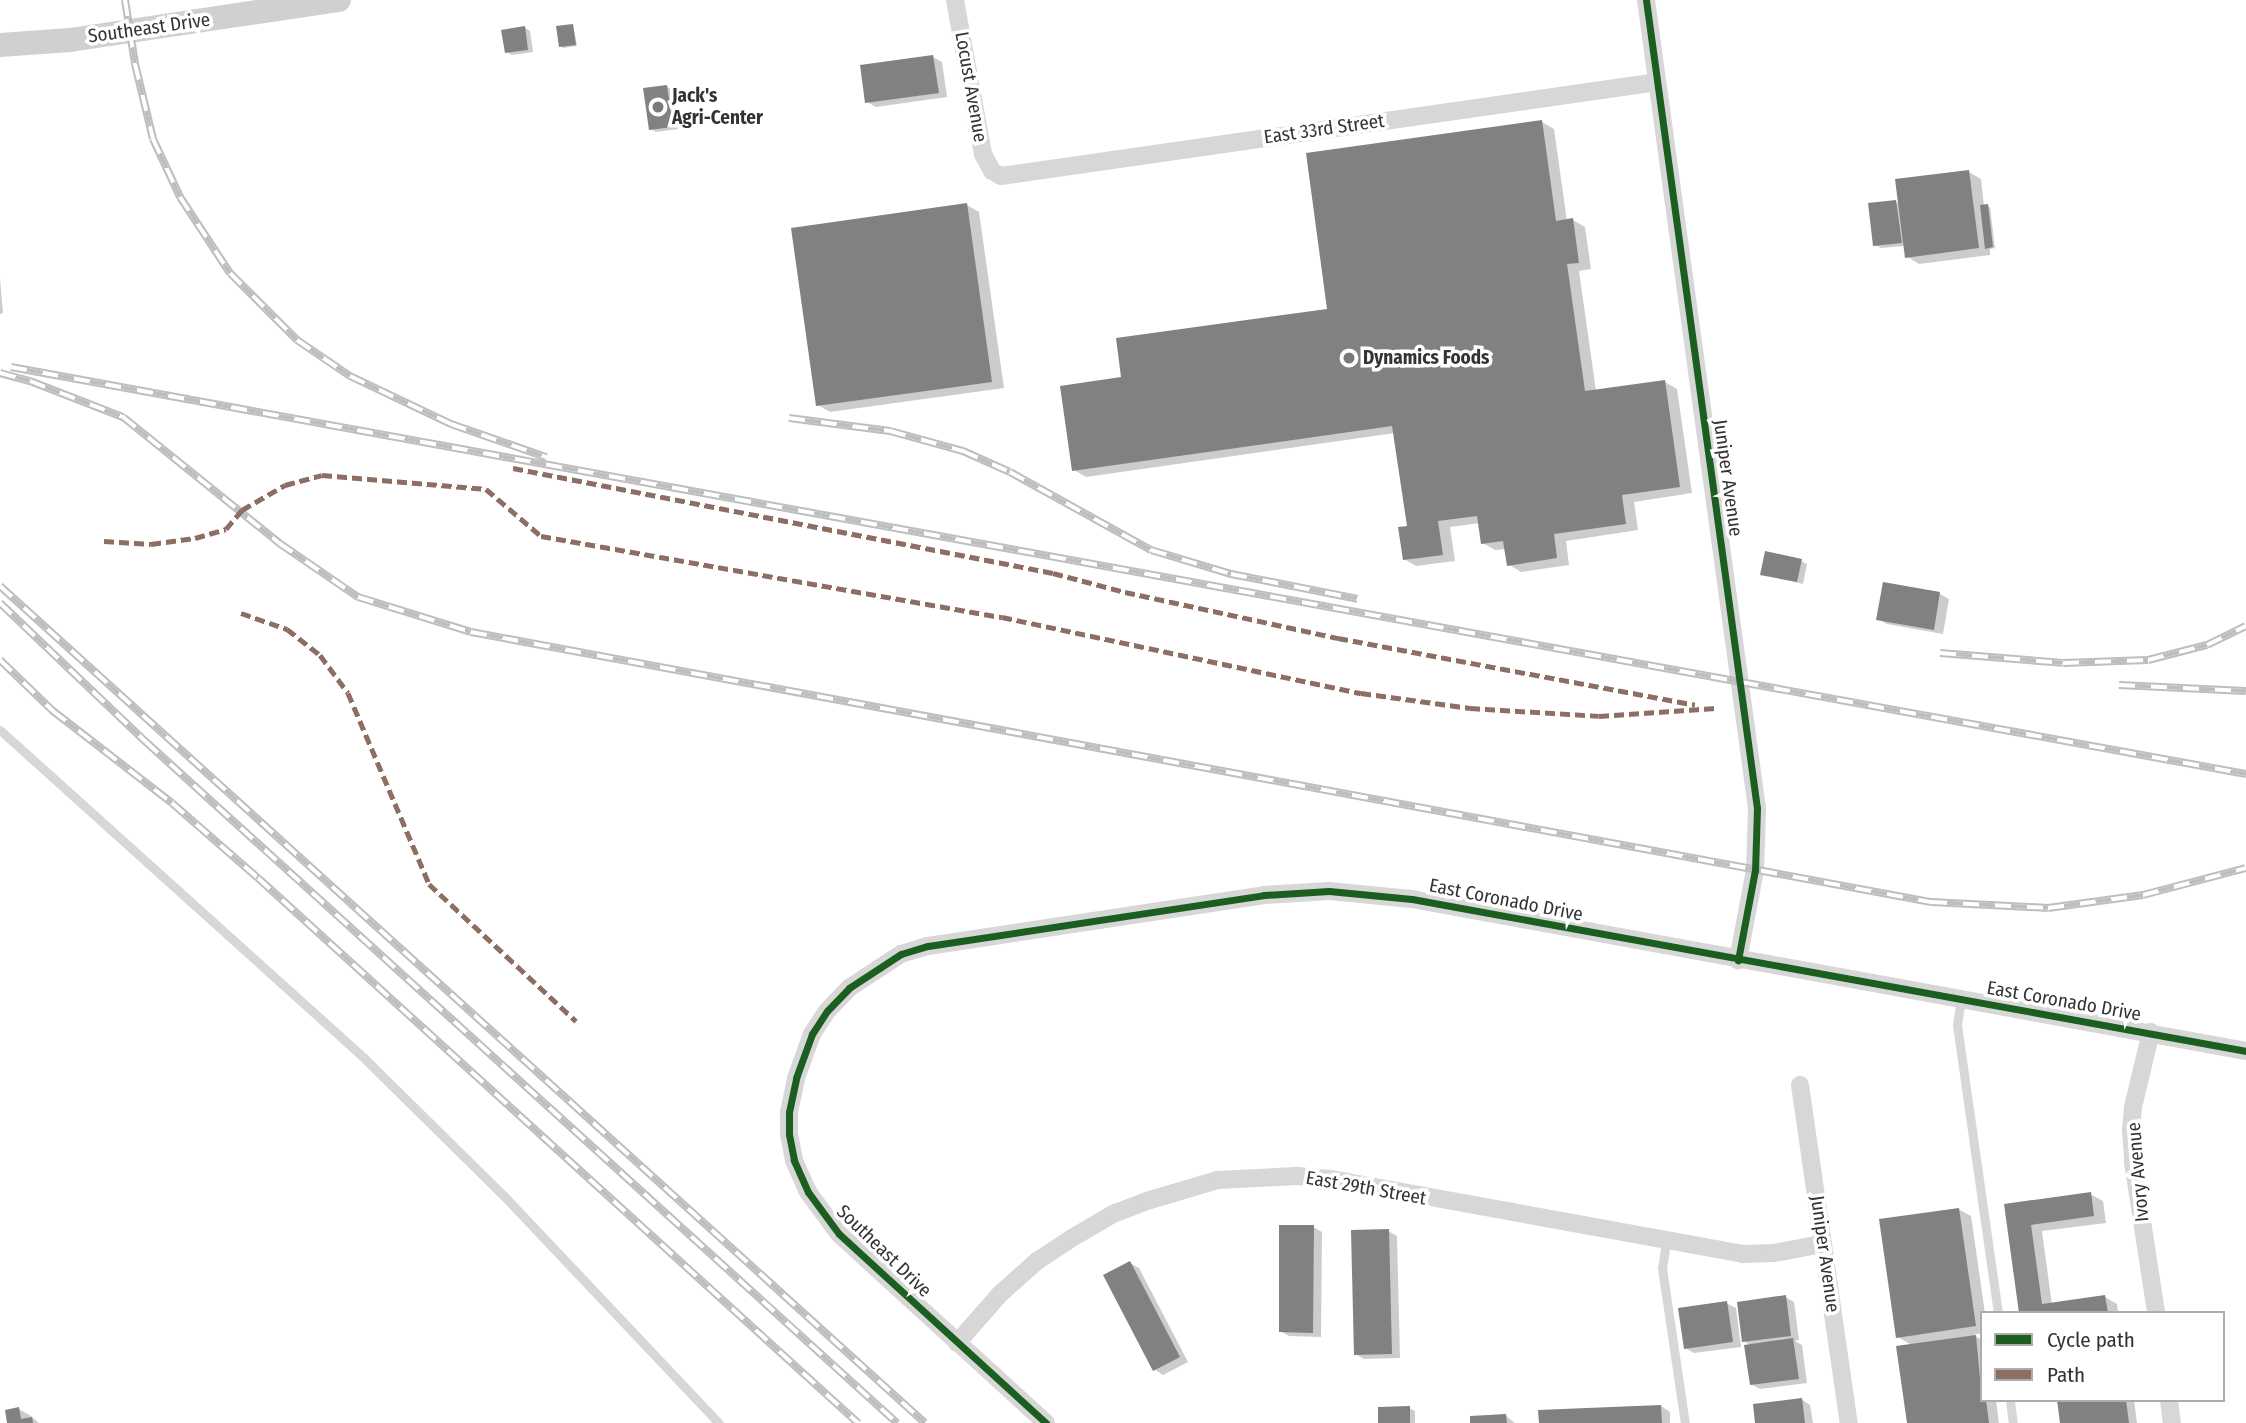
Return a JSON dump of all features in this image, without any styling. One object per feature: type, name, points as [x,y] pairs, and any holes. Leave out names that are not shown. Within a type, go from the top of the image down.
[{"type":"main road","name":"Southeast Drive","points":[[0,45],[71,40],[339,0]]},
{"type":"street","name":"Locust Avenue","points":[[956,0],[974,118],[983,154],[992,171]]},
{"type":"street","name":"Juniper Avenue","points":[[1646,0],[1757,808],[1755,870],[1738,960]]},
{"type":"street","name":"East 33rd Street","points":[[992,171],[1001,176],[1657,82]]},
{"type":"street","name":"East Coronado Drive","points":[[803,1057],[820,1022],[849,988],[901,954],[955,940],[1264,895],[1329,891],[1412,899],[2246,1051]]},
{"type":"street","name":"Ivory Avenue","points":[[2151,1032],[2133,1107],[2131,1130],[2133,1161],[2156,1311]]},
{"type":"street","name":"Southeast Drive","points":[[803,1057],[789,1112],[789,1134],[794,1160],[808,1192],[839,1234],[1046,1423]]},
{"type":"street","name":"Juniper Avenue","points":[[1800,1085],[1849,1423]]},
{"type":"street","name":"East 29th Street","points":[[957,1343],[1000,1294],[1037,1261],[1072,1238],[1113,1214],[1150,1199],[1218,1180],[1297,1176],[1331,1179],[1742,1254],[1774,1253],[1823,1244]]},
{"type":"street","points":[[2169,1402],[2172,1423]]},
{"type":"lane","points":[[0,730],[365,1059],[506,1198],[719,1423]]},
{"type":"lane","points":[[1961,999],[1957,1025],[1998,1311]]},
{"type":"lane","points":[[1666,1241],[1662,1268],[1685,1423]]},
{"type":"lane","points":[[2010,1402],[2013,1423]]},
{"type":"building","points":[[573,24],[576,45],[559,47],[556,26]]},
{"type":"building","points":[[525,26],[528,50],[505,53],[501,30]]},
{"type":"building","points":[[933,55],[939,93],[865,103],[860,65]]},
{"type":"building","name":"Jack's Agri-Center","points":[[667,85],[673,127],[649,130],[643,88]]},
{"type":"building","name":"Dynamics Foods","points":[[1542,120],[1556,221],[1573,218],[1579,263],[1567,264],[1585,391],[1665,380],[1680,487],[1622,495],[1626,524],[1554,534],[1557,558],[1507,566],[1503,541],[1481,544],[1477,516],[1438,521],[1443,555],[1403,560],[1398,527],[1407,526],[1392,426],[1072,471],[1060,386],[1121,377],[1116,338],[1327,309],[1306,153]]},
{"type":"building","points":[[1969,170],[1979,248],[1905,258],[1895,179]]},
{"type":"building","points":[[1896,200],[1902,243],[1873,246],[1868,203]]},
{"type":"building","points":[[967,203],[992,382],[816,406],[791,228]]},
{"type":"building","points":[[1988,204],[1993,247],[1985,249],[1980,205]]},
{"type":"building","points":[[1765,551],[1802,559],[1797,582],[1760,575]]},
{"type":"building","points":[[1883,582],[1940,592],[1934,630],[1876,620]]},
{"type":"building","points":[[2091,1192],[2094,1216],[2031,1225],[2042,1304],[2105,1295],[2108,1311],[2019,1311],[2004,1204]]},
{"type":"building","points":[[1959,1208],[1976,1326],[1896,1338],[1879,1219]]},
{"type":"building","points":[[1279,1225],[1314,1225],[1313,1333],[1279,1332]]},
{"type":"building","points":[[1389,1229],[1392,1354],[1354,1355],[1351,1230]]},
{"type":"building","points":[[1130,1261],[1180,1357],[1153,1371],[1103,1275]]},
{"type":"building","points":[[1786,1295],[1791,1336],[1742,1342],[1737,1302]]},
{"type":"building","points":[[1727,1301],[1733,1342],[1684,1349],[1678,1308]]},
{"type":"building","points":[[1976,1335],[1980,1402],[1986,1402],[1989,1423],[1907,1423],[1896,1346]]},
{"type":"building","points":[[1793,1338],[1799,1379],[1750,1385],[1744,1345]]},
{"type":"building","points":[[1802,1398],[1805,1423],[1755,1423],[1753,1404]]},
{"type":"building","points":[[2057,1402],[2126,1402],[2129,1423],[2060,1423]]},
{"type":"building","points":[[1661,1405],[1662,1423],[1539,1423],[1538,1410]]},
{"type":"building","points":[[1410,1406],[1410,1423],[1378,1423],[1378,1407]]},
{"type":"building","points":[[19,1407],[21,1419],[32,1417],[33,1423],[7,1423],[5,1410]]},
{"type":"building","points":[[1506,1414],[1507,1423],[1470,1423],[1470,1416]]},
{"type":"railway","points":[[125,0],[135,64],[153,139],[180,197],[230,273],[297,340],[350,376],[451,424],[546,457]]},
{"type":"railway","points":[[11,367],[2246,774]]},
{"type":"railway","points":[[0,373],[30,381],[123,417],[279,543],[358,597],[471,632],[1931,902],[2048,908],[2143,895],[2246,868]]},
{"type":"railway","points":[[789,418],[890,431],[963,451],[1010,472],[1151,550],[1231,574],[1358,599]]},
{"type":"railway","points":[[0,586],[925,1423]]},
{"type":"railway","points":[[0,603],[146,742],[897,1423]]},
{"type":"railway","points":[[1940,653],[2063,663],[2148,660],[2207,645],[2246,626]]},
{"type":"railway","points":[[0,660],[53,711],[172,803],[258,878],[858,1423]]},
{"type":"railway","points":[[2119,685],[2246,691]]},
{"type":"marked path","points":[[513,468],[1053,573],[1125,592],[1338,638],[1695,705]]},
{"type":"marked path","points":[[104,541],[151,544],[195,538],[226,529],[242,510],[285,485],[322,475],[486,489],[541,536],[1002,617],[1361,693],[1470,708],[1599,716],[1716,708]]},
{"type":"marked path","points":[[241,613],[287,629],[320,655],[348,693],[429,884],[576,1021]]},
{"type":"cycle path","points":[[1646,0],[1757,808],[1755,870],[1738,960]]},
{"type":"cycle path","points":[[1046,1423],[839,1234],[808,1192],[794,1160],[789,1134],[789,1112],[796,1078],[812,1034],[827,1011],[849,988],[901,954],[928,946],[1264,895],[1329,891],[1412,899],[2246,1051]]},
{"type":"place","name":"Jack's Agri-Center","points":[[658,107]]},
{"type":"place","name":"Dynamics Foods","points":[[1349,358]]}]
